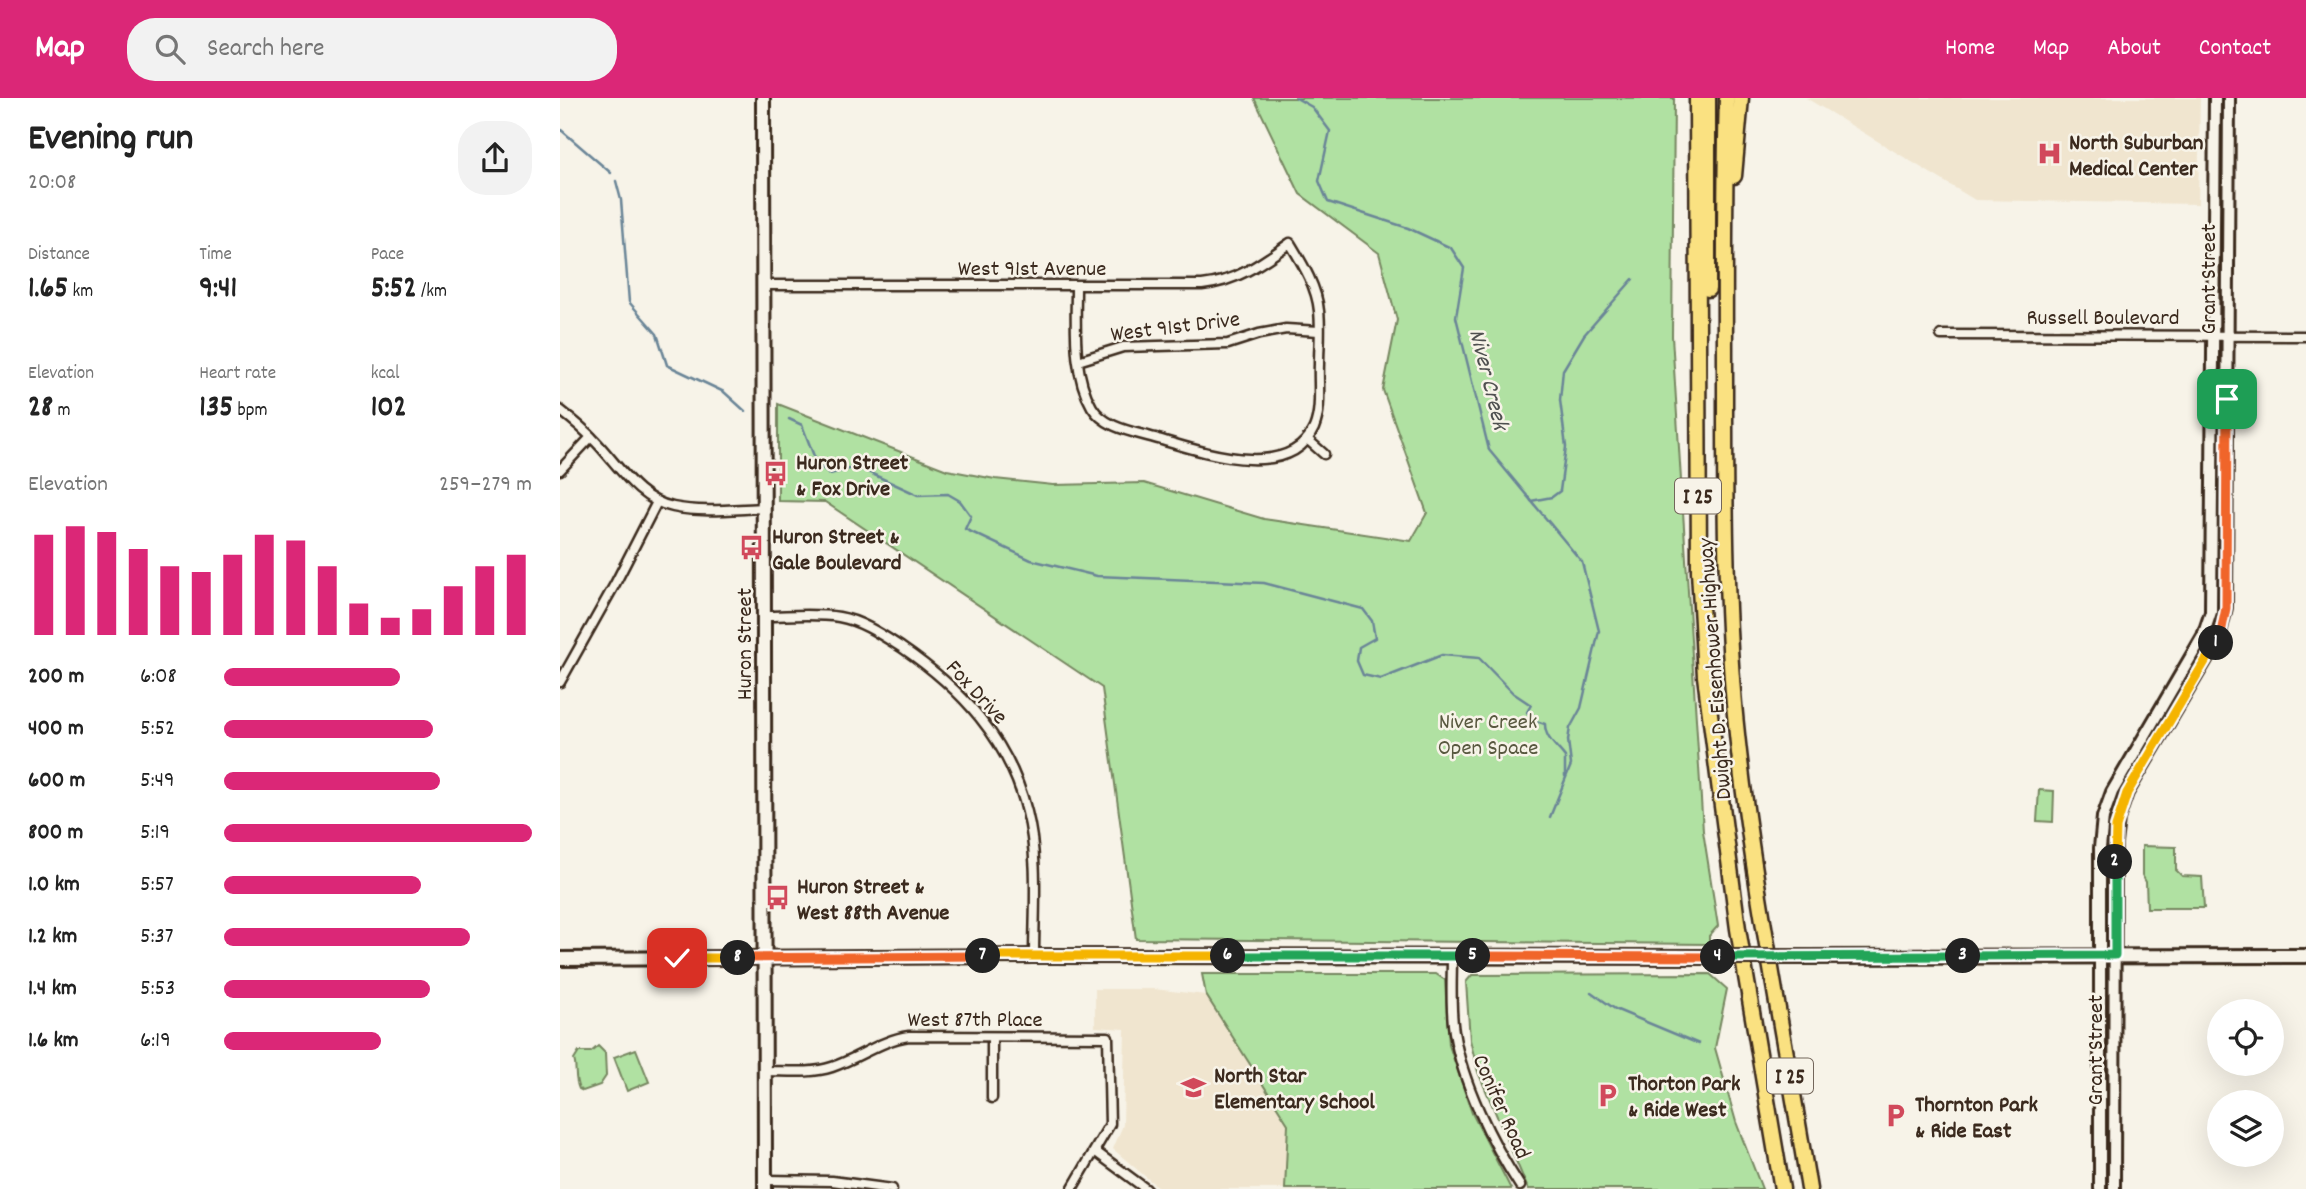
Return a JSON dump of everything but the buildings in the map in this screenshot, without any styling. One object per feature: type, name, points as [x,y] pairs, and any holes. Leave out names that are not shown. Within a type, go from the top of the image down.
[{"type":"highway","name":"Dwight D. Eisenhower Highway","points":[[1697,98],[1699,571],[1705,676],[1738,929],[1782,1189]]},
{"type":"highway","points":[[1708,98],[1707,507],[1710,615],[1720,740],[1716,771]]},
{"type":"highway","name":"Dwight D. Eisenhower Highway","points":[[1727,98],[1725,521],[1729,639],[1740,764],[1763,960],[1785,1041],[1809,1189]]},
{"type":"highway","points":[[1726,271],[1741,98]]},
{"type":"highway","points":[[1763,960],[1800,1189]]},
{"type":"main road","name":"Huron Street","points":[[763,98],[765,1184]]},
{"type":"main road","points":[[560,959],[1452,956],[1710,957],[1763,960],[1801,957],[2306,956]]},
{"type":"street","name":"Grant Street","points":[[2100,1189],[2101,835],[2107,805],[2116,784],[2203,636],[2209,620],[2212,594],[2215,98]]},
{"type":"street","name":"Grant Street","points":[[2114,1189],[2115,843],[2121,807],[2216,643],[2224,618],[2229,98]]},
{"type":"street","name":"West 91st Avenue","points":[[763,285],[1076,287],[1214,284],[1240,275],[1290,243],[1304,267],[1317,299],[1319,331]]},
{"type":"street","points":[[1076,287],[1078,361],[1095,411],[1109,423],[1125,429],[1215,455],[1261,459],[1285,454],[1307,439],[1317,418],[1319,331]]},
{"type":"street","name":"West 91st Drive","points":[[1078,361],[1123,347],[1228,344],[1286,329],[1319,331]]},
{"type":"street","name":"Russell Boulevard","points":[[1941,335],[2306,336]]},
{"type":"street","points":[[560,410],[591,437],[635,486],[657,502],[689,509],[764,508]]},
{"type":"street","points":[[560,470],[591,437]]},
{"type":"street","points":[[1307,439],[1324,454]]},
{"type":"street","points":[[560,682],[657,502]]},
{"type":"street","name":"Fox Drive","points":[[764,616],[839,617],[874,630],[933,670],[986,722],[1009,763],[1027,811],[1032,848],[1034,956]]},
{"type":"street","name":"Conifer Road","points":[[1452,956],[1453,1019],[1462,1065],[1478,1107],[1520,1186]]},
{"type":"street","name":"West 87th Place","points":[[765,1070],[811,1071],[829,1068],[889,1040],[909,1036],[1108,1037],[1110,1124],[1096,1152]]},
{"type":"street","points":[[992,1037],[992,1098]]},
{"type":"street","points":[[1072,1189],[1096,1152],[1146,1189]]},
{"type":"street","points":[[765,1184],[832,1181],[892,1189]]},
{"type":"shaded area","name":"North Suburban Medical Center","points":[[1806,98],[2200,98],[2198,204],[1975,200]]},
{"type":"shaded area","name":"North Star Elementary School","points":[[1095,989],[1154,989],[1206,995],[1288,1124],[1285,1189],[1160,1189],[1113,1149],[1123,1125],[1125,1029],[1095,1027]]},
{"type":"green space","name":"Niver Creek Open Space","points":[[1254,98],[1674,98],[1672,336],[1703,831],[1718,926],[1709,936],[1709,944],[1136,939],[1102,688],[825,502],[778,501],[778,404],[947,470],[995,479],[1053,485],[1144,483],[1264,519],[1411,541],[1427,513],[1383,390],[1397,320],[1379,253],[1300,194]]},
{"type":"green space","points":[[2039,790],[2054,791],[2053,822],[2037,821]]},
{"type":"green space","points":[[2142,846],[2176,847],[2176,870],[2182,876],[2202,877],[2204,908],[2147,908],[2146,882],[2142,875]]},
{"type":"green space","points":[[1202,974],[1436,974],[1445,980],[1449,1045],[1472,1113],[1511,1189],[1285,1189],[1288,1124],[1206,995]]},
{"type":"green space","points":[[1710,974],[1727,989],[1715,1048],[1736,1122],[1762,1189],[1528,1189],[1478,1072],[1470,1040],[1466,982],[1472,975]]},
{"type":"green space","points":[[598,1046],[605,1053],[606,1076],[600,1085],[583,1091],[577,1085],[574,1060],[579,1052],[591,1052]]},
{"type":"green space","points":[[636,1049],[649,1082],[627,1091],[614,1057]]},
{"type":"waterway","name":"Niver Creek","points":[[1296,98],[1312,107],[1330,131],[1319,181],[1328,202],[1408,228],[1451,248],[1464,268],[1456,317],[1489,450],[1582,562],[1599,631],[1581,708],[1570,728],[1568,740],[1571,765],[1550,817]]},
{"type":"waterway","points":[[560,129],[611,173]]},
{"type":"waterway","points":[[616,181],[621,200],[629,302],[657,334],[667,365],[724,392],[745,411]]},
{"type":"waterway","points":[[1531,501],[1552,497],[1560,491],[1566,447],[1560,400],[1563,370],[1584,335],[1633,279]]},
{"type":"waterway","points":[[789,419],[802,425],[817,464],[830,474],[857,467],[918,495],[948,494],[960,501],[971,516],[965,529],[1031,560],[1097,576],[1264,583],[1363,609],[1372,621],[1375,638],[1359,647],[1357,661],[1363,675],[1381,679],[1442,655],[1479,658],[1513,693],[1531,705],[1527,712],[1536,721],[1545,724],[1549,738],[1565,757],[1565,776]]},
{"type":"waterway","name":"Niver Creek","points":[[1591,992],[1615,1009],[1699,1044]]},
{"type":"place","name":"North Suburban Medical Center","points":[[2049,154]]},
{"type":"place","name":"Huron Street & Fox Drive","points":[[776,474]]},
{"type":"place","name":"Huron Street & Gale Boulevard","points":[[752,548]]},
{"type":"place","name":"Huron Street & West 88th Avenue","points":[[777,898]]},
{"type":"place","name":"North Star Elementary School","points":[[1194,1087]]},
{"type":"place","name":"Thorton Park & Ride West","points":[[1608,1095]]},
{"type":"place","name":"Thornton Park & Ride East","points":[[1895,1116]]},
{"type":"route","points":[[677,958],[2115,955],[2115,843],[2121,807],[2221,633],[2226,608],[2227,399]]}]
